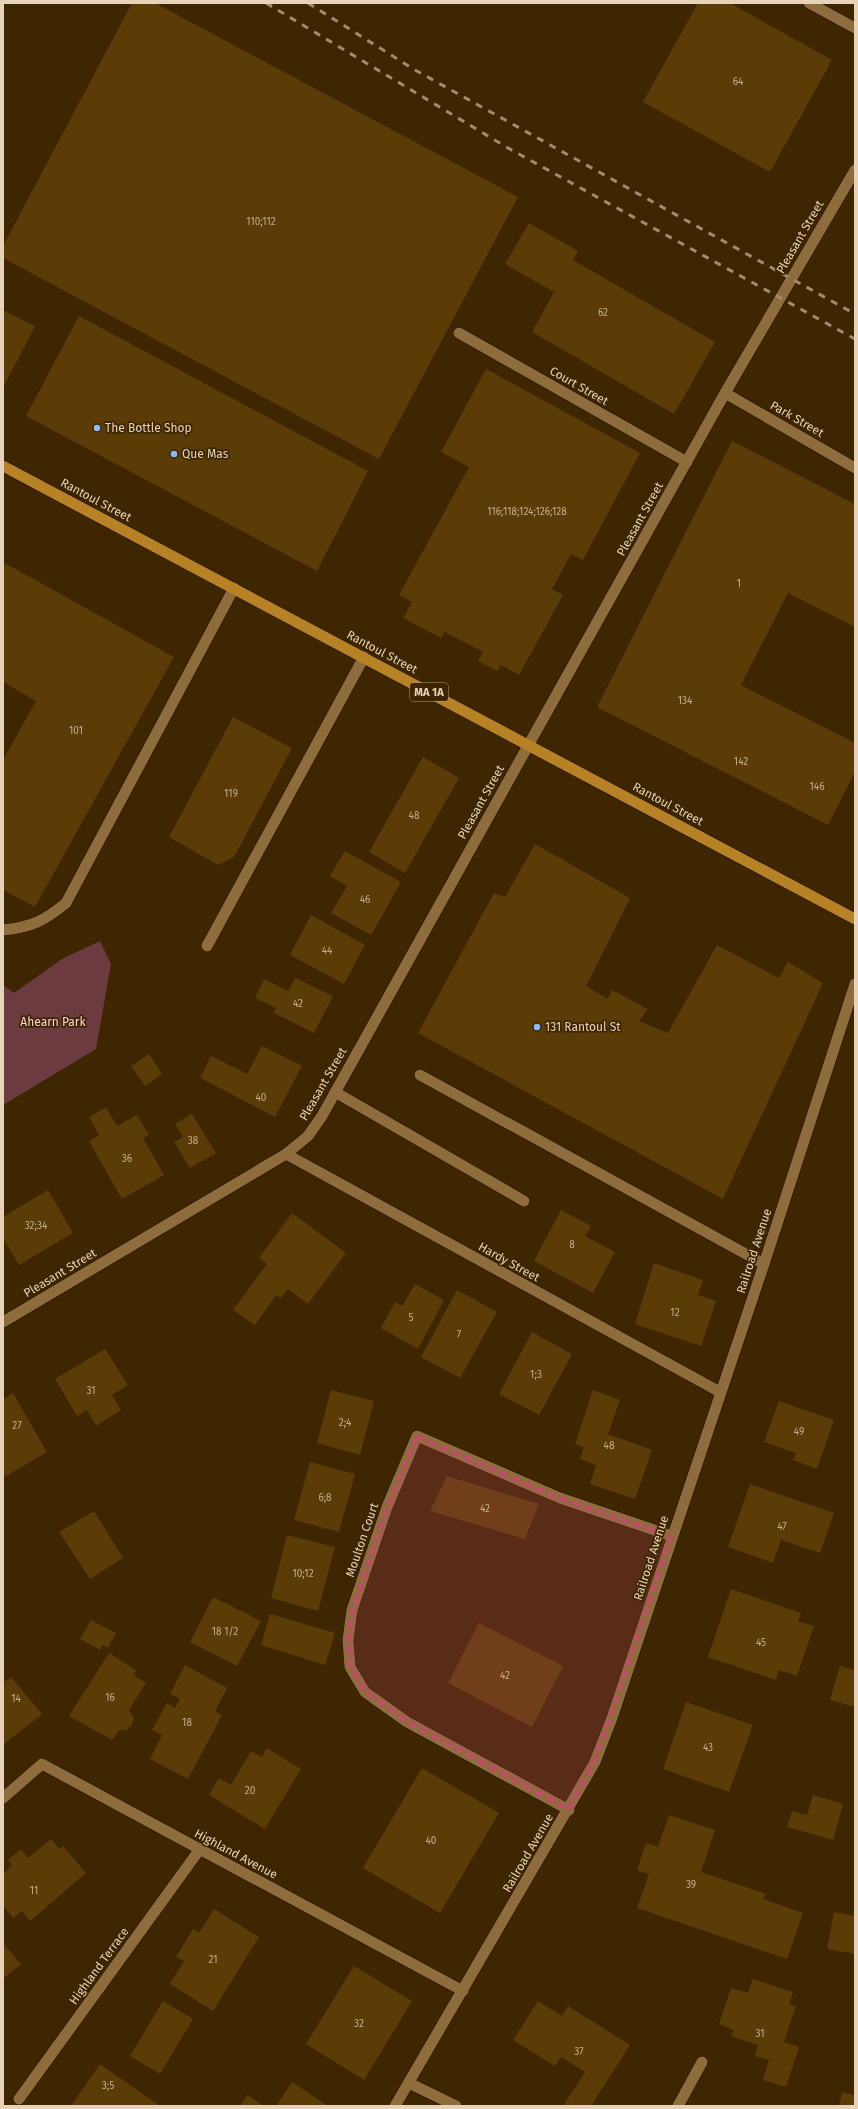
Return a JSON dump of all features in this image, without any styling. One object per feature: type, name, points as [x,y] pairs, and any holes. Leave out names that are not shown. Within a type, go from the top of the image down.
[{"type":"highway","name":"Rantoul Street","points":[[3,466],[529,744],[855,919]]},
{"type":"street","points":[[809,3],[855,28]]},
{"type":"street","name":"Pleasant Street","points":[[3,1322],[286,1154],[308,1136],[322,1116],[725,393],[855,170]]},
{"type":"street","name":"Court Street","points":[[459,333],[687,462]]},
{"type":"street","name":"Park Street","points":[[725,393],[855,468]]},
{"type":"street","points":[[3,930],[22,928],[47,919],[66,904],[234,588]]},
{"type":"street","points":[[207,946],[364,657]]},
{"type":"street","name":"Railroad Avenue","points":[[395,2106],[569,1810],[594,1762],[612,1718],[764,1264],[855,984]]},
{"type":"street","points":[[420,1075],[764,1264]]},
{"type":"street","points":[[335,1092],[524,1202]]},
{"type":"street","name":"Hardy Street","points":[[286,1154],[720,1392]]},
{"type":"street","name":"Moulton Court","points":[[569,1810],[407,1722],[365,1692],[350,1667],[348,1640],[351,1617],[387,1507],[417,1436],[560,1498],[672,1536]]},
{"type":"street","name":"Highland Avenue","points":[[3,1798],[42,1764],[463,1991]]},
{"type":"street","name":"Highland Terrace","points":[[19,2099],[200,1849]]},
{"type":"street","points":[[678,2106],[702,2062]]},
{"type":"street","points":[[409,2083],[456,2106]]},
{"type":"highlighted area","points":[[417,1436],[560,1498],[672,1536],[595,1762],[569,1810],[407,1722],[365,1692],[350,1667],[348,1640],[352,1610],[387,1507]]},
{"type":"green space","name":"Ahearn Park","points":[[100,941],[111,964],[96,1049],[3,1105],[3,985],[14,993],[62,959]]},
{"type":"building","points":[[132,3],[155,3],[518,197],[379,459],[3,258],[3,246]]},
{"type":"building","points":[[698,3],[730,3],[832,60],[770,172],[643,102]]},
{"type":"building","points":[[529,223],[578,251],[573,260],[715,342],[674,414],[532,332],[554,292],[505,264]]},
{"type":"building","points":[[3,310],[35,326],[3,388]]},
{"type":"building","points":[[79,316],[368,471],[317,571],[26,416]]},
{"type":"building","points":[[486,369],[640,453],[583,560],[571,554],[552,589],[563,595],[519,675],[501,665],[497,671],[478,661],[483,652],[445,632],[441,638],[403,618],[412,602],[399,595],[469,467],[441,452]]},
{"type":"building","points":[[732,441],[855,504],[855,627],[788,593],[741,685],[855,743],[855,772],[828,825],[597,707]]},
{"type":"building","points":[[3,562],[174,657],[35,907],[3,890],[3,760],[36,701],[3,682]]},
{"type":"building","points":[[233,717],[292,748],[234,857],[218,865],[169,837]]},
{"type":"building","points":[[423,757],[459,778],[405,873],[369,852]]},
{"type":"building","name":"131 Rantoul St","points":[[535,844],[630,898],[586,986],[608,999],[612,990],[648,1009],[639,1021],[668,1033],[717,945],[779,978],[788,962],[823,983],[723,1199],[418,1033],[494,893],[505,897]]},
{"type":"building","points":[[345,851],[401,882],[371,935],[331,913],[347,886],[330,876]]},
{"type":"building","points":[[311,915],[365,945],[344,984],[290,955]]},
{"type":"building","points":[[295,978],[333,996],[314,1033],[274,1013],[276,1008],[255,998],[264,979],[288,991]]},
{"type":"building","points":[[262,1046],[302,1066],[275,1117],[200,1078],[211,1056],[247,1074]]},
{"type":"building","points":[[149,1054],[162,1074],[145,1086],[131,1066]]},
{"type":"building","points":[[106,1107],[117,1126],[137,1115],[149,1135],[143,1138],[164,1175],[122,1199],[89,1141],[99,1135],[89,1117]]},
{"type":"building","points":[[192,1114],[216,1153],[190,1168],[174,1142],[183,1137],[175,1124]]},
{"type":"building","points":[[48,1190],[73,1233],[19,1265],[3,1238],[3,1217]]},
{"type":"building","points":[[561,1210],[591,1226],[585,1236],[615,1252],[593,1293],[534,1261]]},
{"type":"building","points":[[292,1213],[346,1253],[308,1304],[288,1289],[281,1298],[276,1295],[255,1325],[233,1310],[267,1264],[259,1258]]},
{"type":"building","points":[[654,1263],[703,1280],[698,1295],[716,1301],[701,1346],[635,1324]]},
{"type":"building","points":[[415,1284],[444,1300],[418,1349],[381,1328],[395,1302],[402,1306]]},
{"type":"building","points":[[457,1290],[497,1312],[460,1378],[421,1357]]},
{"type":"building","points":[[532,1332],[572,1354],[539,1415],[499,1394]]},
{"type":"building","points":[[105,1349],[128,1385],[112,1395],[121,1410],[96,1426],[87,1410],[77,1416],[55,1379]]},
{"type":"building","points":[[331,1390],[374,1401],[360,1455],[317,1443]]},
{"type":"building","points":[[593,1390],[620,1400],[608,1434],[652,1450],[635,1499],[590,1484],[596,1465],[580,1459],[584,1447],[575,1444]]},
{"type":"building","points":[[13,1393],[47,1452],[3,1478],[3,1399]]},
{"type":"building","points":[[779,1401],[834,1420],[817,1469],[793,1460],[796,1453],[764,1442]]},
{"type":"building","points":[[310,1462],[355,1474],[339,1532],[294,1520]]},
{"type":"building","points":[[447,1476],[539,1504],[525,1539],[430,1511]]},
{"type":"building","points":[[750,1484],[834,1513],[820,1553],[781,1540],[773,1563],[728,1547]]},
{"type":"building","points":[[94,1511],[123,1558],[90,1579],[59,1532]]},
{"type":"building","points":[[287,1535],[335,1547],[318,1611],[271,1598]]},
{"type":"building","points":[[731,1589],[801,1613],[798,1621],[814,1626],[797,1676],[779,1670],[776,1680],[708,1657]]},
{"type":"building","points":[[213,1597],[261,1621],[237,1666],[190,1642]]},
{"type":"building","points":[[270,1614],[335,1633],[325,1665],[261,1645]]},
{"type":"building","points":[[91,1620],[116,1633],[108,1648],[102,1645],[100,1650],[80,1639]]},
{"type":"building","points":[[479,1623],[563,1666],[532,1727],[448,1683]]},
{"type":"building","points":[[109,1653],[136,1670],[134,1675],[146,1683],[129,1710],[134,1718],[132,1725],[126,1730],[119,1730],[112,1740],[69,1716]]},
{"type":"building","points":[[185,1665],[227,1688],[215,1711],[222,1715],[188,1779],[150,1759],[162,1735],[152,1730],[167,1703],[175,1708],[180,1699],[170,1694]]},
{"type":"building","points":[[840,1666],[855,1670],[855,1707],[830,1700]]},
{"type":"building","points":[[11,1677],[42,1714],[3,1745],[3,1683]]},
{"type":"building","points":[[686,1702],[753,1725],[729,1792],[663,1769]]},
{"type":"building","points":[[267,1748],[301,1769],[265,1829],[209,1795],[219,1778],[231,1785],[251,1751],[262,1757]]},
{"type":"building","points":[[422,1768],[499,1813],[440,1913],[363,1868]]},
{"type":"building","points":[[813,1795],[843,1804],[833,1840],[787,1827],[792,1811],[807,1815]]},
{"type":"building","points":[[669,1815],[715,1830],[701,1872],[766,1894],[763,1899],[803,1913],[787,1959],[637,1908],[649,1874],[637,1870],[646,1843],[658,1847]]},
{"type":"building","points":[[51,1839],[60,1849],[63,1846],[86,1873],[30,1921],[22,1911],[13,1918],[3,1906],[3,1874],[12,1865],[8,1860],[21,1849],[28,1858]]},
{"type":"building","points":[[214,1909],[259,1937],[213,2011],[170,1984],[184,1961],[176,1957],[193,1929],[199,1933]]},
{"type":"building","points":[[834,1912],[855,1916],[855,1954],[827,1949]]},
{"type":"building","points":[[3,1943],[21,1964],[3,1979]]},
{"type":"building","points":[[354,1966],[412,2001],[364,2080],[306,2044]]},
{"type":"building","points":[[753,1979],[793,1992],[789,2004],[796,2006],[784,2042],[799,2047],[786,2087],[763,2080],[769,2060],[755,2056],[758,2045],[731,2036],[734,2030],[719,2024],[731,1988],[748,1993]]},
{"type":"building","points":[[163,2001],[193,2019],[160,2074],[130,2056]]},
{"type":"building","points":[[538,2001],[562,2016],[568,2006],[630,2045],[591,2106],[563,2106],[585,2072],[561,2057],[555,2066],[513,2040]]},
{"type":"building","points":[[100,2064],[160,2106],[71,2106]]},
{"type":"building","points":[[292,2082],[328,2106],[276,2106]]},
{"type":"building","points":[[842,2092],[855,2095],[855,2106],[839,2106]]},
{"type":"building","points":[[247,2095],[264,2106],[240,2106]]},
{"type":"railway","points":[[266,3],[508,148],[855,339]]},
{"type":"railway","points":[[308,3],[415,70],[855,314]]},
{"type":"place","name":"The Bottle Shop","points":[[97,428]]},
{"type":"place","name":"Que Mas","points":[[174,454]]},
{"type":"place","name":"131 Rantoul St","points":[[537,1027]]}]
